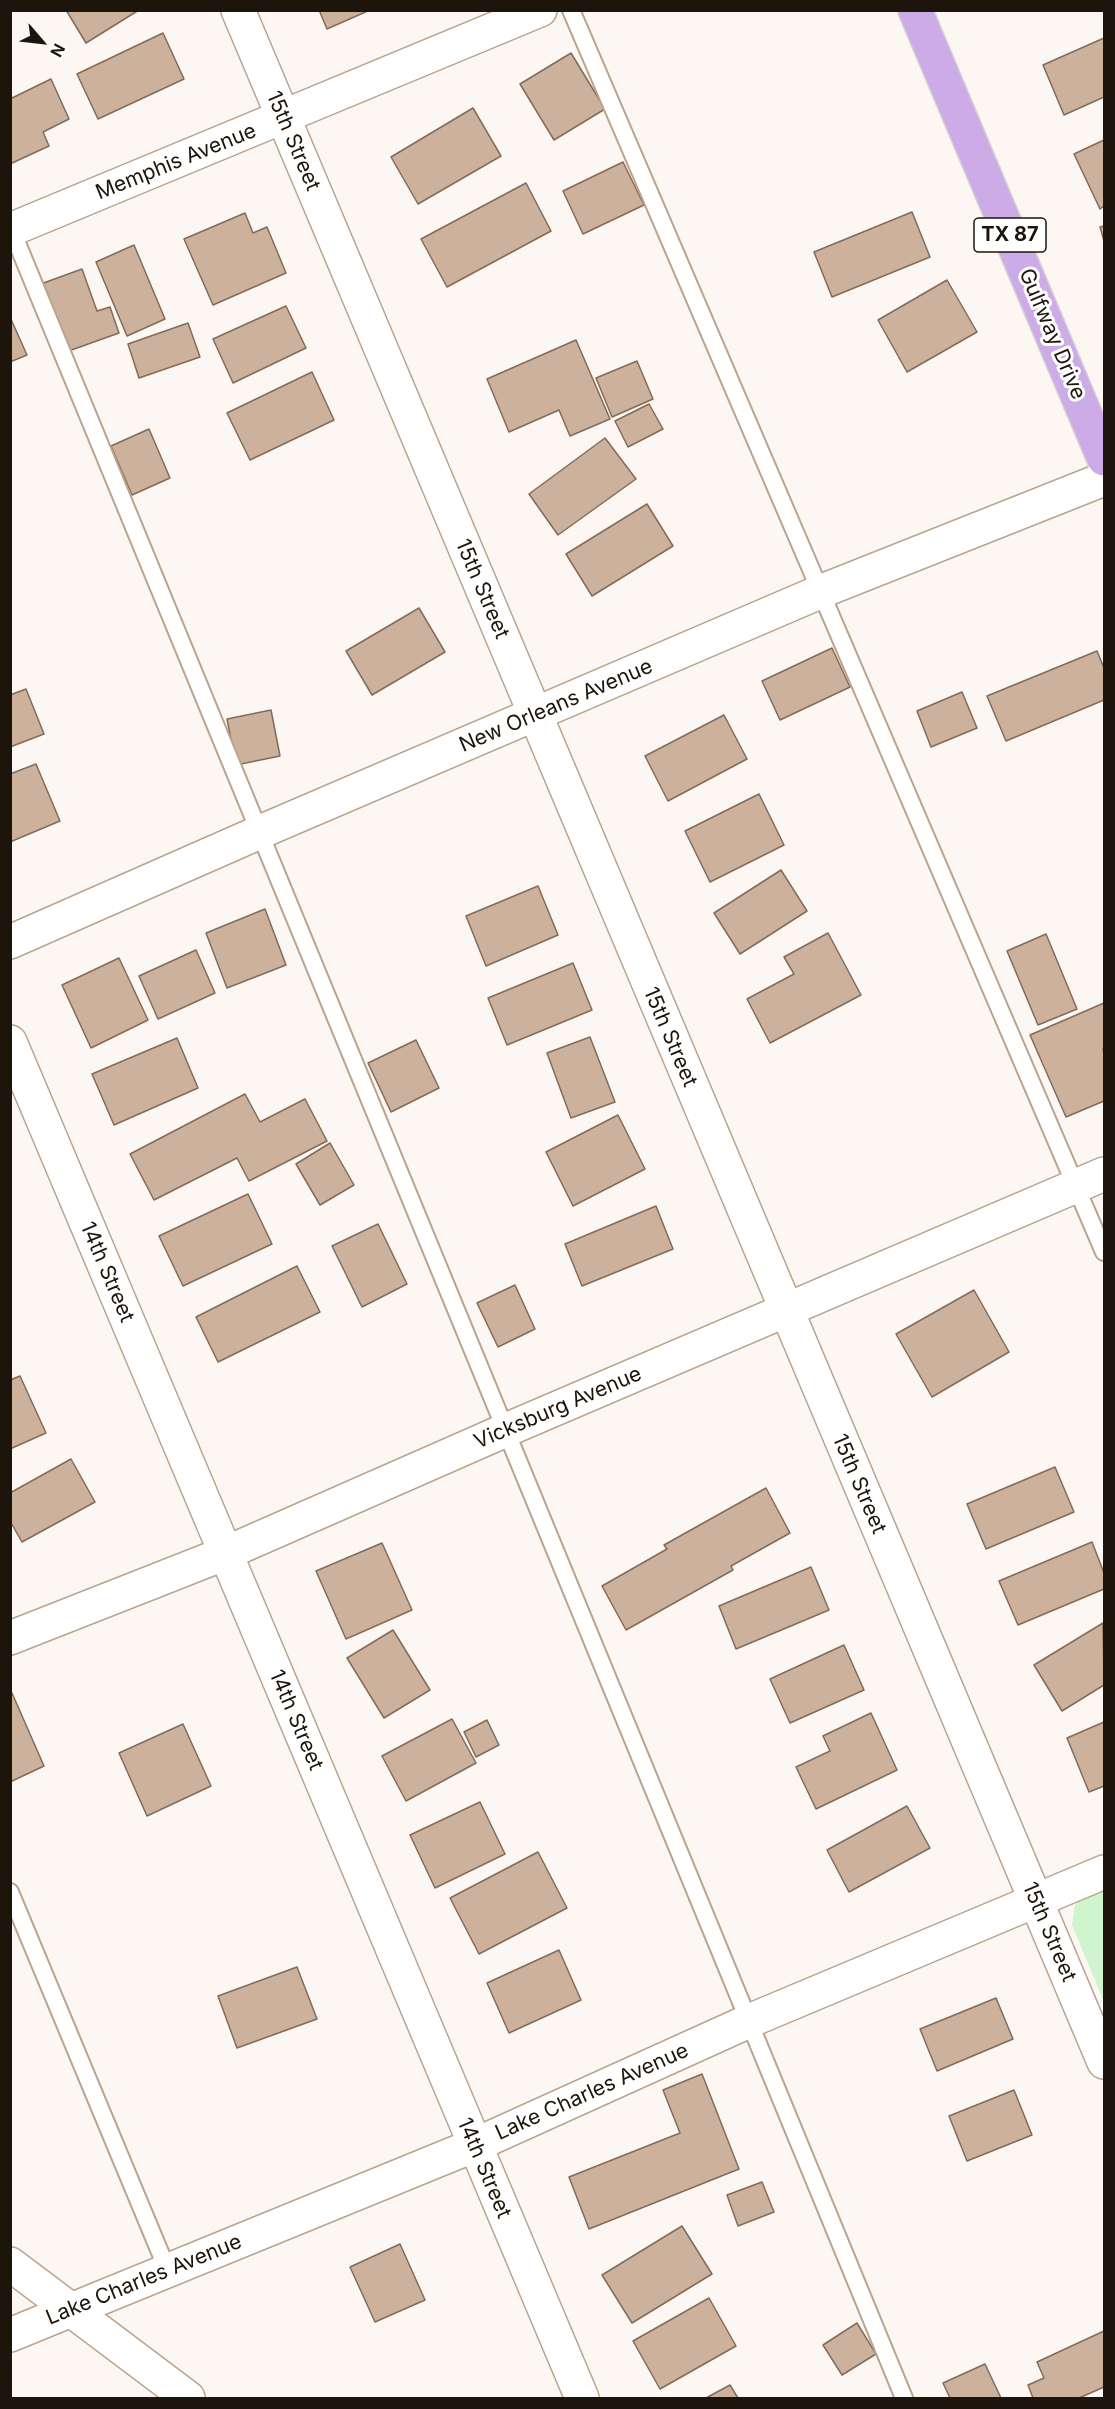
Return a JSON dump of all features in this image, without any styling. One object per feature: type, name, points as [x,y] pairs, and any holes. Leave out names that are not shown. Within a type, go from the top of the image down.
[{"type":"main road","name":"Gulfway Drive","points":[[915,10],[1104,459]]},
{"type":"street","name":"15th Street","points":[[238,10],[1104,2062]]},
{"type":"street","name":"Memphis Avenue","points":[[11,228],[540,10]]},
{"type":"street","name":"New Orleans Avenue","points":[[10,942],[822,591],[1104,479]]},
{"type":"street","name":"14th Street","points":[[10,1042],[582,2398]]},
{"type":"street","name":"Vicksburg Avenue","points":[[10,1638],[226,1553],[506,1430],[1091,1180]]},
{"type":"street","name":"Lake Charles Avenue","points":[[10,2335],[475,2145],[749,2021],[1104,1872]]},
{"type":"street","points":[[10,2264],[188,2398]]},
{"type":"lane","points":[[571,10],[822,591],[1091,1180],[1104,1252]]},
{"type":"lane","points":[[11,228],[904,2398]]},
{"type":"lane","points":[[10,1892],[167,2269]]},
{"type":"green space","points":[[1104,1888],[1104,2002],[1072,1925],[1075,1905],[1084,1896]]},
{"type":"building","points":[[66,10],[139,10],[86,43]]},
{"type":"building","points":[[319,10],[370,10],[327,29]]},
{"type":"building","points":[[163,33],[184,79],[98,119],[77,74]]},
{"type":"building","points":[[1104,38],[1104,97],[1064,115],[1043,65]]},
{"type":"building","points":[[571,53],[605,109],[554,140],[520,84]]},
{"type":"building","points":[[51,79],[69,119],[43,132],[49,146],[10,164],[10,99]]},
{"type":"building","points":[[473,108],[501,156],[418,204],[391,157]]},
{"type":"building","points":[[1104,140],[1104,206],[1100,209],[1074,154]]},
{"type":"building","points":[[623,162],[644,205],[583,234],[563,191]]},
{"type":"building","points":[[526,183],[551,231],[447,287],[421,239]]},
{"type":"building","points":[[912,212],[930,257],[832,297],[814,252]]},
{"type":"building","points":[[245,213],[253,233],[267,227],[286,273],[213,305],[184,239]]},
{"type":"building","points":[[1104,226],[1104,241],[1100,227]]},
{"type":"building","points":[[134,245],[165,319],[127,336],[96,262]]},
{"type":"building","points":[[82,269],[97,311],[110,307],[119,333],[63,353],[38,285]]},
{"type":"building","points":[[947,280],[977,332],[907,372],[878,320]]},
{"type":"building","points":[[286,306],[306,348],[233,383],[213,339]]},
{"type":"building","points":[[10,317],[27,355],[10,362]]},
{"type":"building","points":[[188,323],[200,357],[139,378],[128,344]]},
{"type":"building","points":[[576,340],[610,419],[570,436],[559,410],[509,432],[487,379]]},
{"type":"building","points":[[637,361],[653,399],[612,417],[596,378]]},
{"type":"building","points":[[312,372],[334,420],[250,460],[227,413]]},
{"type":"building","points":[[649,404],[663,429],[628,447],[615,421]]},
{"type":"building","points":[[149,429],[170,478],[132,495],[111,446]]},
{"type":"building","points":[[605,438],[636,479],[558,535],[529,494]]},
{"type":"building","points":[[647,504],[673,546],[592,596],[566,554]]},
{"type":"building","points":[[419,608],[445,652],[372,695],[346,651]]},
{"type":"building","points":[[832,648],[850,687],[780,720],[762,681]]},
{"type":"building","points":[[1097,651],[1104,668],[1104,700],[1006,741],[987,696]]},
{"type":"building","points":[[26,689],[44,734],[10,747],[10,695]]},
{"type":"building","points":[[962,692],[977,728],[931,747],[917,711]]},
{"type":"building","points":[[271,710],[280,756],[236,765],[227,719]]},
{"type":"building","points":[[724,715],[747,759],[668,801],[645,756]]},
{"type":"building","points":[[36,764],[60,821],[10,842],[10,774]]},
{"type":"building","points":[[759,794],[784,845],[710,882],[685,831]]},
{"type":"building","points":[[781,870],[807,911],[740,954],[714,913]]},
{"type":"building","points":[[538,886],[558,935],[486,966],[466,916]]},
{"type":"building","points":[[265,909],[286,965],[227,988],[206,933]]},
{"type":"building","points":[[828,933],[861,995],[770,1043],[747,999],[794,974],[784,957]]},
{"type":"building","points":[[1046,934],[1077,1009],[1038,1025],[1007,951]]},
{"type":"building","points":[[196,950],[215,993],[158,1019],[139,976]]},
{"type":"building","points":[[119,958],[148,1020],[91,1048],[62,985]]},
{"type":"building","points":[[573,963],[592,1010],[507,1045],[488,998]]},
{"type":"building","points":[[1104,1003],[1104,1101],[1066,1117],[1030,1035]]},
{"type":"building","points":[[590,1037],[615,1102],[571,1118],[547,1053]]},
{"type":"building","points":[[177,1038],[198,1088],[114,1125],[92,1074]]},
{"type":"building","points":[[416,1040],[439,1088],[391,1112],[368,1063]]},
{"type":"building","points":[[245,1094],[260,1122],[305,1099],[327,1141],[249,1181],[237,1158],[154,1200],[130,1154]]},
{"type":"building","points":[[618,1115],[645,1169],[573,1206],[546,1152]]},
{"type":"building","points":[[330,1143],[354,1185],[320,1205],[296,1164]]},
{"type":"building","points":[[248,1194],[272,1244],[183,1286],[159,1236]]},
{"type":"building","points":[[656,1206],[673,1249],[582,1286],[565,1244]]},
{"type":"building","points":[[378,1224],[407,1284],[362,1307],[332,1246]]},
{"type":"building","points":[[297,1266],[320,1312],[218,1362],[196,1317]]},
{"type":"building","points":[[515,1285],[535,1329],[498,1347],[477,1303]]},
{"type":"building","points":[[974,1290],[1009,1352],[932,1397],[896,1334]]},
{"type":"building","points":[[20,1376],[46,1433],[10,1449],[10,1380]]},
{"type":"building","points":[[71,1459],[95,1502],[22,1542],[10,1521],[10,1493]]},
{"type":"building","points":[[1055,1467],[1074,1512],[986,1549],[967,1504]]},
{"type":"building","points":[[766,1488],[790,1533],[731,1566],[733,1570],[626,1630],[602,1586],[667,1549],[664,1545]]},
{"type":"building","points":[[1092,1542],[1104,1573],[1104,1589],[1018,1625],[999,1581]]},
{"type":"building","points":[[382,1543],[412,1610],[346,1639],[316,1571]]},
{"type":"building","points":[[811,1567],[829,1610],[736,1649],[719,1606]]},
{"type":"building","points":[[1103,1623],[1104,1685],[1062,1711],[1034,1665]]},
{"type":"building","points":[[393,1630],[430,1690],[384,1718],[347,1658]]},
{"type":"building","points":[[844,1645],[864,1690],[790,1723],[770,1679]]},
{"type":"building","points":[[12,1693],[44,1766],[10,1782],[10,1694]]},
{"type":"building","points":[[871,1713],[897,1770],[816,1809],[796,1767],[830,1751],[823,1736]]},
{"type":"building","points":[[452,1719],[476,1763],[406,1801],[382,1756]]},
{"type":"building","points":[[487,1720],[499,1745],[476,1757],[464,1732]]},
{"type":"building","points":[[1104,1722],[1104,1786],[1089,1792],[1067,1738]]},
{"type":"building","points":[[183,1724],[211,1786],[147,1816],[119,1753]]},
{"type":"building","points":[[480,1802],[505,1854],[435,1888],[410,1835]]},
{"type":"building","points":[[907,1806],[930,1848],[849,1892],[827,1850]]},
{"type":"building","points":[[538,1852],[567,1908],[479,1954],[450,1898]]},
{"type":"building","points":[[559,1950],[581,2000],[509,2033],[487,1983]]},
{"type":"building","points":[[297,1967],[317,2019],[237,2048],[218,1996]]},
{"type":"building","points":[[996,1998],[1013,2039],[937,2071],[920,2029]]},
{"type":"building","points":[[702,2074],[739,2169],[589,2229],[569,2177],[680,2133],[663,2090]]},
{"type":"building","points":[[1014,2090],[1032,2135],[967,2161],[949,2116]]},
{"type":"building","points":[[762,2182],[774,2212],[738,2226],[727,2195]]},
{"type":"building","points":[[682,2226],[712,2274],[632,2323],[602,2275]]},
{"type":"building","points":[[400,2244],[425,2300],[375,2322],[350,2267]]},
{"type":"building","points":[[709,2298],[736,2346],[660,2389],[633,2341]]},
{"type":"building","points":[[857,2323],[876,2354],[842,2375],[823,2345]]},
{"type":"building","points":[[1104,2331],[1104,2387],[1079,2398],[1033,2398],[1028,2385],[1044,2378],[1037,2362]]},
{"type":"building","points":[[985,2364],[1001,2398],[950,2398],[943,2383]]},
{"type":"building","points":[[730,2385],[738,2398],[706,2398]]}]
